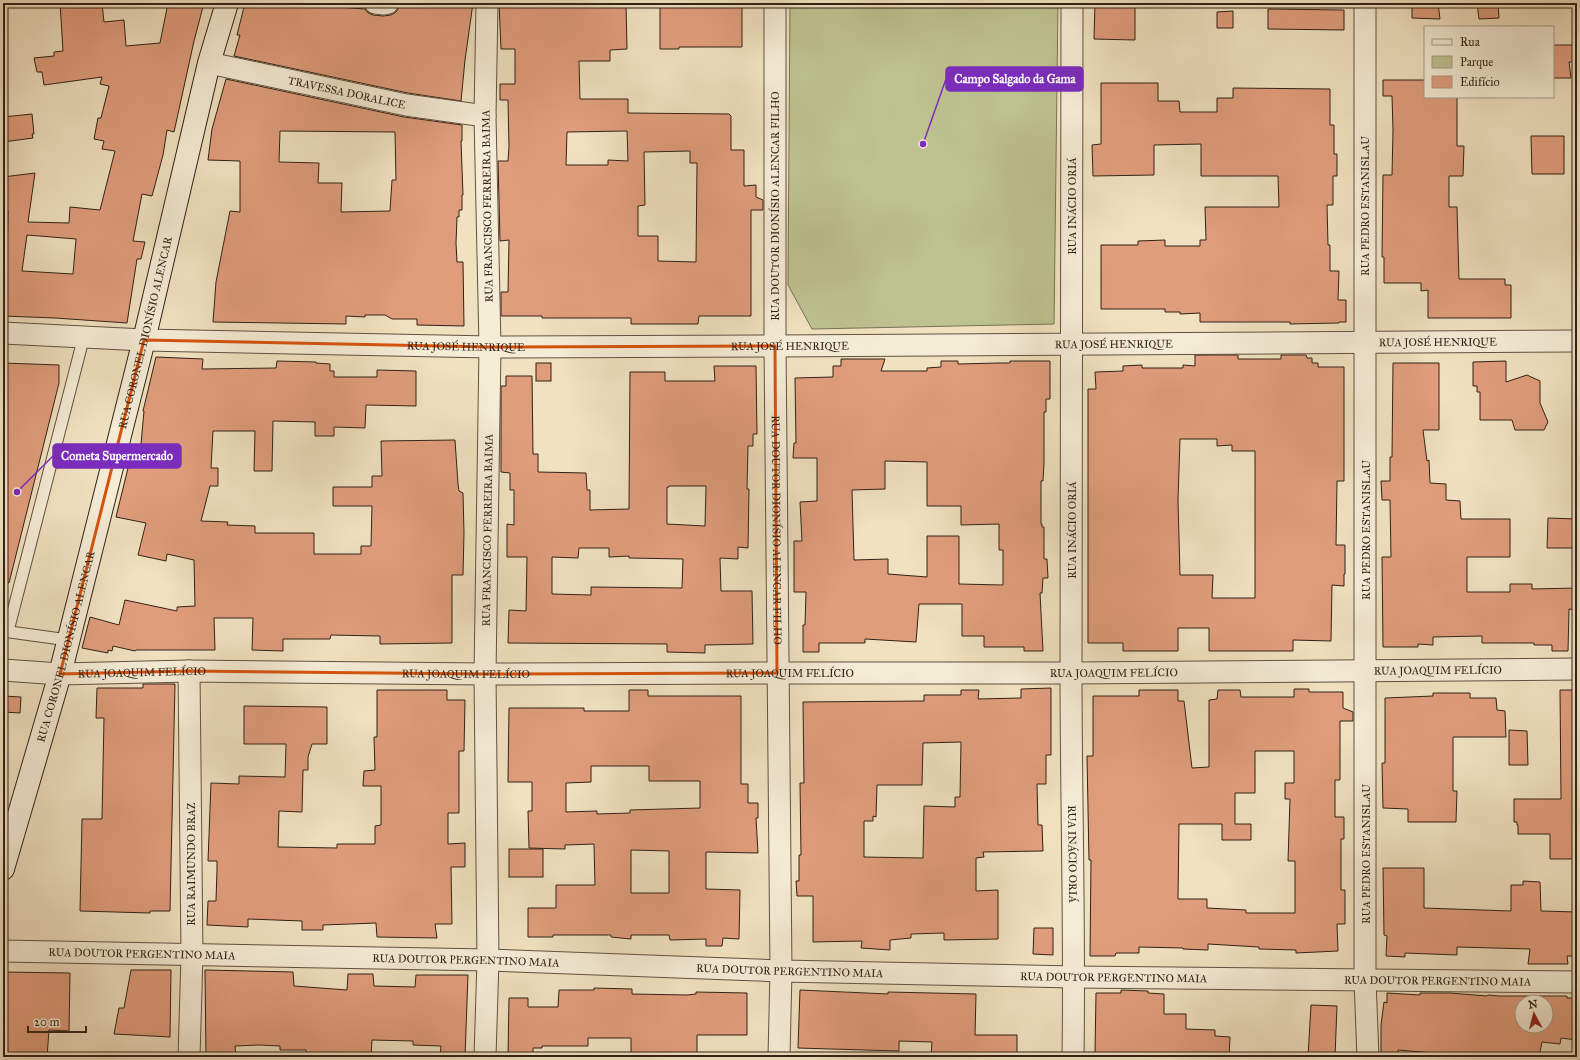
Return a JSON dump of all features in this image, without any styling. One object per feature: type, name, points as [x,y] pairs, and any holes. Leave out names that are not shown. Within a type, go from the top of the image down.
[{"type":"main road","name":"RUA CORONEL DIONÍSIO ALENCAR","points":[[3,869],[60,674],[144,340],[209,63],[227,3]]},
{"type":"street","points":[[375,3],[388,3]]},
{"type":"street","name":"RUA FRANCISCO FERREIRA BAIMA","points":[[485,1057],[488,960],[485,674],[490,347],[485,116],[487,3]]},
{"type":"street","name":"RUA DOUTOR DIONÍSIO ALENCAR FILHO","points":[[775,3],[777,673],[781,971],[779,1057]]},
{"type":"street","name":"RUA INÁCIO ORIÁ","points":[[1072,3],[1073,344],[1071,673],[1074,977],[1073,1057]]},
{"type":"street","name":"RUA PEDRO ESTANISLAU","points":[[1365,3],[1366,980],[1368,1057]]},
{"type":"street","name":"TRAVESSA DORALICE","points":[[209,63],[406,105],[485,116]]},
{"type":"street","name":"RUA JOSÉ HENRIQUE","points":[[3,333],[144,340],[490,347],[1577,341]]},
{"type":"street","name":"RUA JOAQUIM FELÍCIO","points":[[3,670],[60,674],[189,671],[485,674],[1071,673],[1577,669]]},
{"type":"street","name":"RUA RAIMUNDO BRAZ","points":[[189,671],[192,956],[189,1057]]},
{"type":"street","name":"RUA DOUTOR PERGENTINO MAIA","points":[[3,951],[192,956],[488,960],[781,971],[1074,977],[1577,982]]},
{"type":"lane","points":[[68,640],[6,631],[84,336]]},
{"type":"highlighted area","points":[[144,340],[490,347],[775,346],[777,673],[485,674],[189,671],[60,674]]},
{"type":"green space","points":[[790,3],[1058,3],[1054,324],[812,329],[788,285]]},
{"type":"building","points":[[60,3],[102,3],[104,22],[124,20],[126,46],[160,43],[168,3],[204,3],[174,132],[167,130],[163,155],[152,196],[142,194],[133,241],[145,242],[141,259],[137,259],[127,323],[3,316],[3,255],[7,255],[8,211],[4,211],[3,177],[35,173],[28,222],[69,223],[70,207],[100,210],[115,151],[102,149],[104,141],[94,139],[98,118],[101,118],[109,86],[100,84],[102,77],[44,85],[42,72],[37,72],[34,58],[54,56],[54,52],[63,51]],"holes":[[[27,235],[76,239],[73,274],[22,271]]]},
{"type":"building","points":[[245,3],[313,3],[312,5],[365,9],[368,13],[373,15],[383,16],[391,15],[396,12],[400,3],[473,3],[461,101],[408,93],[234,56],[240,35],[237,35]]},
{"type":"building","points":[[499,3],[593,3],[593,6],[626,5],[627,49],[610,50],[610,61],[579,61],[580,99],[628,99],[628,113],[729,114],[731,116],[731,150],[744,150],[744,186],[756,185],[756,197],[763,200],[763,210],[751,210],[751,316],[699,316],[698,324],[631,324],[631,318],[542,318],[542,316],[501,316],[501,292],[508,292],[509,240],[500,241],[498,161],[508,161],[509,147],[508,100],[500,100],[500,84],[515,84],[515,49],[501,49]],"holes":[[[627,131],[628,161],[608,160],[608,165],[566,165],[567,132]],[[690,151],[690,163],[697,163],[696,262],[658,261],[658,236],[638,236],[638,206],[645,205],[644,152]]]},
{"type":"building","points":[[660,3],[742,3],[742,47],[679,47],[679,49],[660,49]]},
{"type":"building","points":[[1095,3],[1135,3],[1135,40],[1094,39]]},
{"type":"building","points":[[1412,3],[1438,3],[1440,19],[1412,18]]},
{"type":"building","points":[[1477,3],[1498,3],[1499,18],[1479,19]]},
{"type":"building","points":[[1268,9],[1344,10],[1344,30],[1268,29]]},
{"type":"building","points":[[1233,11],[1233,28],[1217,28],[1217,12]]},
{"type":"building","points":[[1554,45],[1577,45],[1577,62],[1569,62],[1571,78],[1554,78]]},
{"type":"building","points":[[226,79],[404,117],[462,125],[461,141],[463,195],[462,210],[459,210],[459,217],[457,217],[456,243],[457,262],[463,262],[464,326],[417,325],[417,319],[392,319],[385,315],[365,315],[365,317],[346,316],[346,324],[213,322],[216,282],[230,211],[240,212],[240,161],[208,160],[212,129]],"holes":[[[280,131],[395,132],[396,180],[392,180],[390,211],[341,212],[342,183],[318,183],[319,163],[279,162]]]},
{"type":"building","points":[[1383,80],[1424,80],[1424,98],[1457,98],[1457,146],[1464,146],[1463,176],[1449,176],[1449,207],[1457,207],[1459,279],[1505,279],[1505,285],[1511,285],[1511,318],[1428,318],[1428,290],[1421,291],[1421,283],[1384,283],[1384,257],[1382,257],[1383,175],[1392,175],[1393,130],[1392,96],[1383,96]]},
{"type":"building","points":[[1101,83],[1158,83],[1158,101],[1179,101],[1180,112],[1217,112],[1217,98],[1233,98],[1233,88],[1330,89],[1330,125],[1334,125],[1334,154],[1337,154],[1337,176],[1333,176],[1333,205],[1327,205],[1328,245],[1330,245],[1330,271],[1339,271],[1338,300],[1346,300],[1346,322],[1290,324],[1290,322],[1200,322],[1200,313],[1180,314],[1180,312],[1165,312],[1165,309],[1101,309],[1101,245],[1138,245],[1138,241],[1165,240],[1165,246],[1200,246],[1200,240],[1206,240],[1205,207],[1279,207],[1278,176],[1201,176],[1201,144],[1154,145],[1154,175],[1093,176],[1092,145],[1101,144]]},
{"type":"building","points":[[32,114],[33,138],[3,142],[3,117]]},
{"type":"building","points":[[1531,136],[1564,136],[1564,174],[1532,174]]},
{"type":"building","points":[[1195,355],[1238,355],[1238,359],[1281,359],[1281,355],[1306,355],[1307,358],[1312,358],[1312,363],[1318,363],[1318,367],[1344,367],[1344,481],[1337,481],[1336,545],[1345,545],[1345,574],[1344,586],[1332,585],[1331,641],[1293,640],[1293,651],[1209,651],[1209,628],[1178,628],[1178,651],[1123,651],[1123,643],[1088,643],[1088,389],[1096,389],[1095,372],[1123,371],[1123,366],[1142,365],[1142,368],[1183,368],[1183,365],[1195,366]],"holes":[[[1180,439],[1217,439],[1217,446],[1232,445],[1232,451],[1255,451],[1255,598],[1212,598],[1213,575],[1180,575],[1178,500]]]},
{"type":"building","points":[[156,357],[203,359],[202,369],[276,368],[277,361],[316,362],[330,364],[330,371],[334,371],[334,377],[377,377],[377,370],[416,371],[416,406],[366,405],[365,428],[334,427],[334,436],[315,436],[315,422],[273,421],[272,471],[254,471],[255,431],[213,431],[211,468],[218,468],[218,486],[210,486],[201,521],[228,522],[227,525],[255,526],[255,533],[314,533],[314,554],[361,554],[361,546],[371,546],[372,506],[333,506],[333,487],[372,487],[372,476],[382,476],[381,441],[455,440],[459,491],[463,493],[464,533],[463,575],[452,575],[452,643],[380,644],[380,636],[331,635],[330,639],[283,639],[283,651],[252,650],[253,618],[214,618],[215,650],[135,651],[113,646],[112,651],[108,650],[108,653],[82,648],[90,617],[119,625],[125,600],[177,611],[177,607],[195,606],[194,560],[167,554],[166,561],[138,555],[146,523],[116,517],[129,464],[139,466],[143,411]]},
{"type":"building","points":[[841,359],[885,359],[881,371],[927,371],[927,368],[941,367],[941,361],[958,361],[958,364],[1010,363],[1010,361],[1050,361],[1050,399],[1046,399],[1046,412],[1044,412],[1044,463],[1043,481],[1041,481],[1041,524],[1042,527],[1044,527],[1044,559],[1047,559],[1048,578],[1043,578],[1042,593],[1040,593],[1043,651],[1024,651],[1024,647],[984,647],[984,636],[962,636],[962,604],[919,604],[916,642],[865,639],[865,643],[819,643],[819,652],[803,652],[803,625],[805,625],[806,592],[794,592],[794,541],[802,541],[800,502],[817,501],[817,458],[793,458],[794,443],[796,443],[795,378],[833,377],[833,366],[841,366]],"holes":[[[885,461],[927,462],[927,506],[961,506],[961,525],[999,524],[999,550],[1003,550],[1003,585],[959,584],[959,536],[927,536],[927,577],[888,574],[888,559],[854,560],[852,490],[885,489]]]},
{"type":"building","points":[[1506,361],[1506,382],[1527,375],[1540,381],[1540,403],[1548,422],[1544,430],[1515,430],[1512,420],[1480,420],[1480,392],[1477,392],[1477,386],[1473,386],[1473,362]]},
{"type":"building","points":[[3,363],[59,365],[59,383],[9,583],[3,582]]},
{"type":"building","points":[[536,363],[551,363],[551,381],[536,381]]},
{"type":"building","points":[[1393,363],[1439,363],[1439,430],[1423,430],[1427,461],[1429,460],[1430,483],[1446,484],[1446,500],[1460,501],[1461,519],[1510,519],[1510,557],[1467,557],[1467,592],[1510,592],[1510,584],[1532,584],[1532,589],[1577,588],[1577,610],[1569,609],[1568,651],[1552,651],[1552,645],[1534,645],[1534,643],[1482,643],[1482,636],[1433,637],[1433,645],[1418,644],[1418,647],[1383,647],[1382,557],[1391,557],[1390,500],[1382,500],[1381,481],[1390,481],[1390,457],[1392,457]]},
{"type":"building","points":[[714,366],[756,366],[757,434],[753,434],[753,446],[748,446],[748,548],[738,547],[738,559],[720,558],[721,591],[752,591],[753,644],[705,645],[705,653],[667,652],[667,644],[508,643],[509,610],[526,611],[527,557],[507,557],[507,524],[514,525],[514,490],[510,490],[510,473],[501,472],[501,386],[506,386],[506,376],[532,376],[533,454],[538,454],[538,472],[586,473],[587,490],[590,490],[590,510],[629,509],[630,372],[665,372],[665,381],[715,381]],"holes":[[[706,486],[705,526],[667,524],[667,487]],[[579,548],[609,548],[609,557],[629,556],[629,558],[683,559],[682,588],[591,587],[591,595],[552,594],[552,557],[578,558]]]},
{"type":"building","points":[[1548,518],[1577,519],[1577,548],[1547,548]]},
{"type":"building","points":[[143,684],[175,684],[170,911],[150,911],[150,913],[80,911],[82,819],[102,819],[104,718],[96,718],[97,688],[143,688]]},
{"type":"building","points":[[1051,688],[1051,755],[1046,755],[1046,784],[1037,784],[1038,825],[1042,825],[1043,851],[983,852],[984,857],[976,858],[976,891],[998,890],[998,939],[944,940],[944,933],[911,934],[911,938],[890,940],[890,950],[861,948],[862,941],[813,942],[813,896],[797,896],[796,881],[799,881],[799,855],[801,855],[800,783],[804,783],[803,702],[924,701],[924,695],[961,695],[961,690],[979,690],[978,699],[1021,698],[1021,689]],"holes":[[[961,742],[960,797],[955,797],[955,807],[924,806],[923,858],[864,857],[864,821],[873,821],[873,816],[876,817],[877,785],[922,785],[923,743]]]},
{"type":"building","points":[[1294,689],[1309,689],[1309,692],[1343,692],[1343,708],[1353,712],[1353,721],[1340,721],[1340,780],[1335,780],[1335,817],[1344,817],[1344,839],[1341,839],[1341,890],[1345,890],[1345,924],[1337,924],[1338,951],[1296,953],[1296,950],[1259,949],[1259,947],[1208,944],[1208,950],[1139,947],[1139,953],[1116,953],[1115,956],[1090,956],[1091,860],[1089,860],[1087,756],[1093,756],[1093,696],[1139,696],[1139,690],[1178,690],[1178,701],[1184,701],[1192,768],[1209,767],[1209,700],[1217,699],[1218,690],[1240,690],[1241,697],[1294,697]],"holes":[[[1255,751],[1294,751],[1294,783],[1285,783],[1285,799],[1290,799],[1288,861],[1295,861],[1295,913],[1246,913],[1246,910],[1207,908],[1207,899],[1178,899],[1179,824],[1222,824],[1222,840],[1251,840],[1251,824],[1235,824],[1235,793],[1255,793]]]},
{"type":"building","points":[[377,690],[447,690],[447,700],[465,700],[464,751],[459,751],[459,813],[448,813],[448,844],[465,843],[465,867],[451,867],[452,924],[435,924],[437,938],[377,937],[376,923],[323,925],[323,930],[302,930],[302,921],[248,919],[248,927],[207,925],[208,901],[216,901],[217,869],[217,861],[208,861],[211,783],[239,784],[239,776],[285,777],[286,744],[244,744],[244,706],[327,707],[327,744],[312,744],[308,757],[308,770],[303,770],[302,812],[279,811],[278,847],[337,848],[337,844],[375,844],[375,826],[381,825],[381,786],[363,786],[364,771],[375,770],[374,737],[377,737]]},
{"type":"building","points":[[629,690],[648,690],[648,696],[741,696],[741,784],[748,784],[748,803],[758,803],[758,818],[756,818],[758,853],[706,852],[706,889],[740,890],[739,939],[723,938],[722,946],[706,946],[706,939],[670,940],[669,935],[631,935],[631,939],[611,937],[611,935],[553,935],[553,937],[528,937],[528,908],[556,908],[556,885],[595,885],[594,844],[565,845],[565,849],[529,848],[528,811],[532,811],[532,782],[508,782],[509,708],[584,708],[584,711],[629,711]],"holes":[[[591,766],[649,766],[649,781],[700,781],[700,808],[630,810],[630,813],[597,814],[597,811],[566,812],[566,783],[591,782]],[[631,850],[669,851],[669,893],[631,893]]]},
{"type":"building","points":[[1560,690],[1577,690],[1577,859],[1550,859],[1550,834],[1518,834],[1517,822],[1514,822],[1514,799],[1561,799]]},
{"type":"building","points":[[1433,693],[1470,693],[1470,698],[1496,698],[1497,710],[1505,711],[1506,737],[1453,737],[1453,791],[1457,791],[1456,822],[1408,822],[1408,809],[1383,808],[1382,763],[1385,763],[1385,698],[1433,696]]},
{"type":"building","points":[[3,696],[21,697],[20,713],[3,712]]},
{"type":"building","points":[[1509,730],[1527,731],[1528,765],[1509,765]]},
{"type":"building","points":[[509,849],[543,849],[543,877],[509,877]]},
{"type":"building","points":[[1383,868],[1424,868],[1424,908],[1511,911],[1511,885],[1523,885],[1523,881],[1540,882],[1541,911],[1577,912],[1577,956],[1567,956],[1568,964],[1528,964],[1530,949],[1457,947],[1457,955],[1405,953],[1405,957],[1386,956],[1387,936],[1384,935]]},
{"type":"building","points":[[1034,928],[1053,928],[1053,955],[1033,954]]},
{"type":"building","points":[[131,970],[171,970],[170,1037],[114,1034],[119,1008],[124,1008]]},
{"type":"building","points":[[205,970],[293,972],[294,986],[347,990],[348,974],[373,974],[374,986],[415,987],[416,975],[468,975],[465,1057],[440,1057],[441,1046],[413,1045],[413,1041],[372,1040],[371,1057],[306,1057],[306,1050],[280,1050],[280,1046],[259,1045],[235,1046],[236,1057],[206,1057]]},
{"type":"building","points":[[3,972],[70,973],[69,1031],[49,1030],[47,1057],[3,1057]]},
{"type":"building","points":[[594,988],[632,989],[632,994],[687,995],[696,994],[696,992],[747,993],[747,1035],[697,1035],[697,1057],[631,1057],[631,1038],[588,1038],[588,1046],[542,1046],[542,1048],[533,1048],[533,1057],[508,1057],[509,998],[528,998],[528,1007],[558,1007],[559,990],[594,990]]},
{"type":"building","points":[[800,990],[888,994],[888,992],[976,994],[975,1035],[1017,1035],[1017,1054],[1006,1054],[1006,1057],[931,1057],[932,1042],[899,1041],[899,1051],[798,1048]]},
{"type":"building","points":[[1121,990],[1148,991],[1148,993],[1164,994],[1164,1014],[1186,1014],[1186,1029],[1215,1030],[1215,1036],[1230,1037],[1229,1057],[1102,1057],[1102,1053],[1095,1053],[1096,993],[1121,993]]},
{"type":"building","points":[[1387,993],[1420,995],[1420,993],[1450,993],[1487,996],[1514,996],[1514,1034],[1554,1034],[1554,996],[1567,996],[1567,998],[1577,998],[1577,1040],[1561,1038],[1560,1044],[1542,1042],[1539,1057],[1433,1057],[1433,1053],[1398,1050],[1398,1057],[1381,1057],[1381,1025],[1384,1002],[1387,1003]]},
{"type":"building","points":[[1311,1005],[1337,1006],[1335,1057],[1308,1057]]},
{"type":"place","name":"Campo Salgado da Gama","points":[[923,144]]},
{"type":"place","name":"Cometa Supermercado","points":[[17,492]]}]
